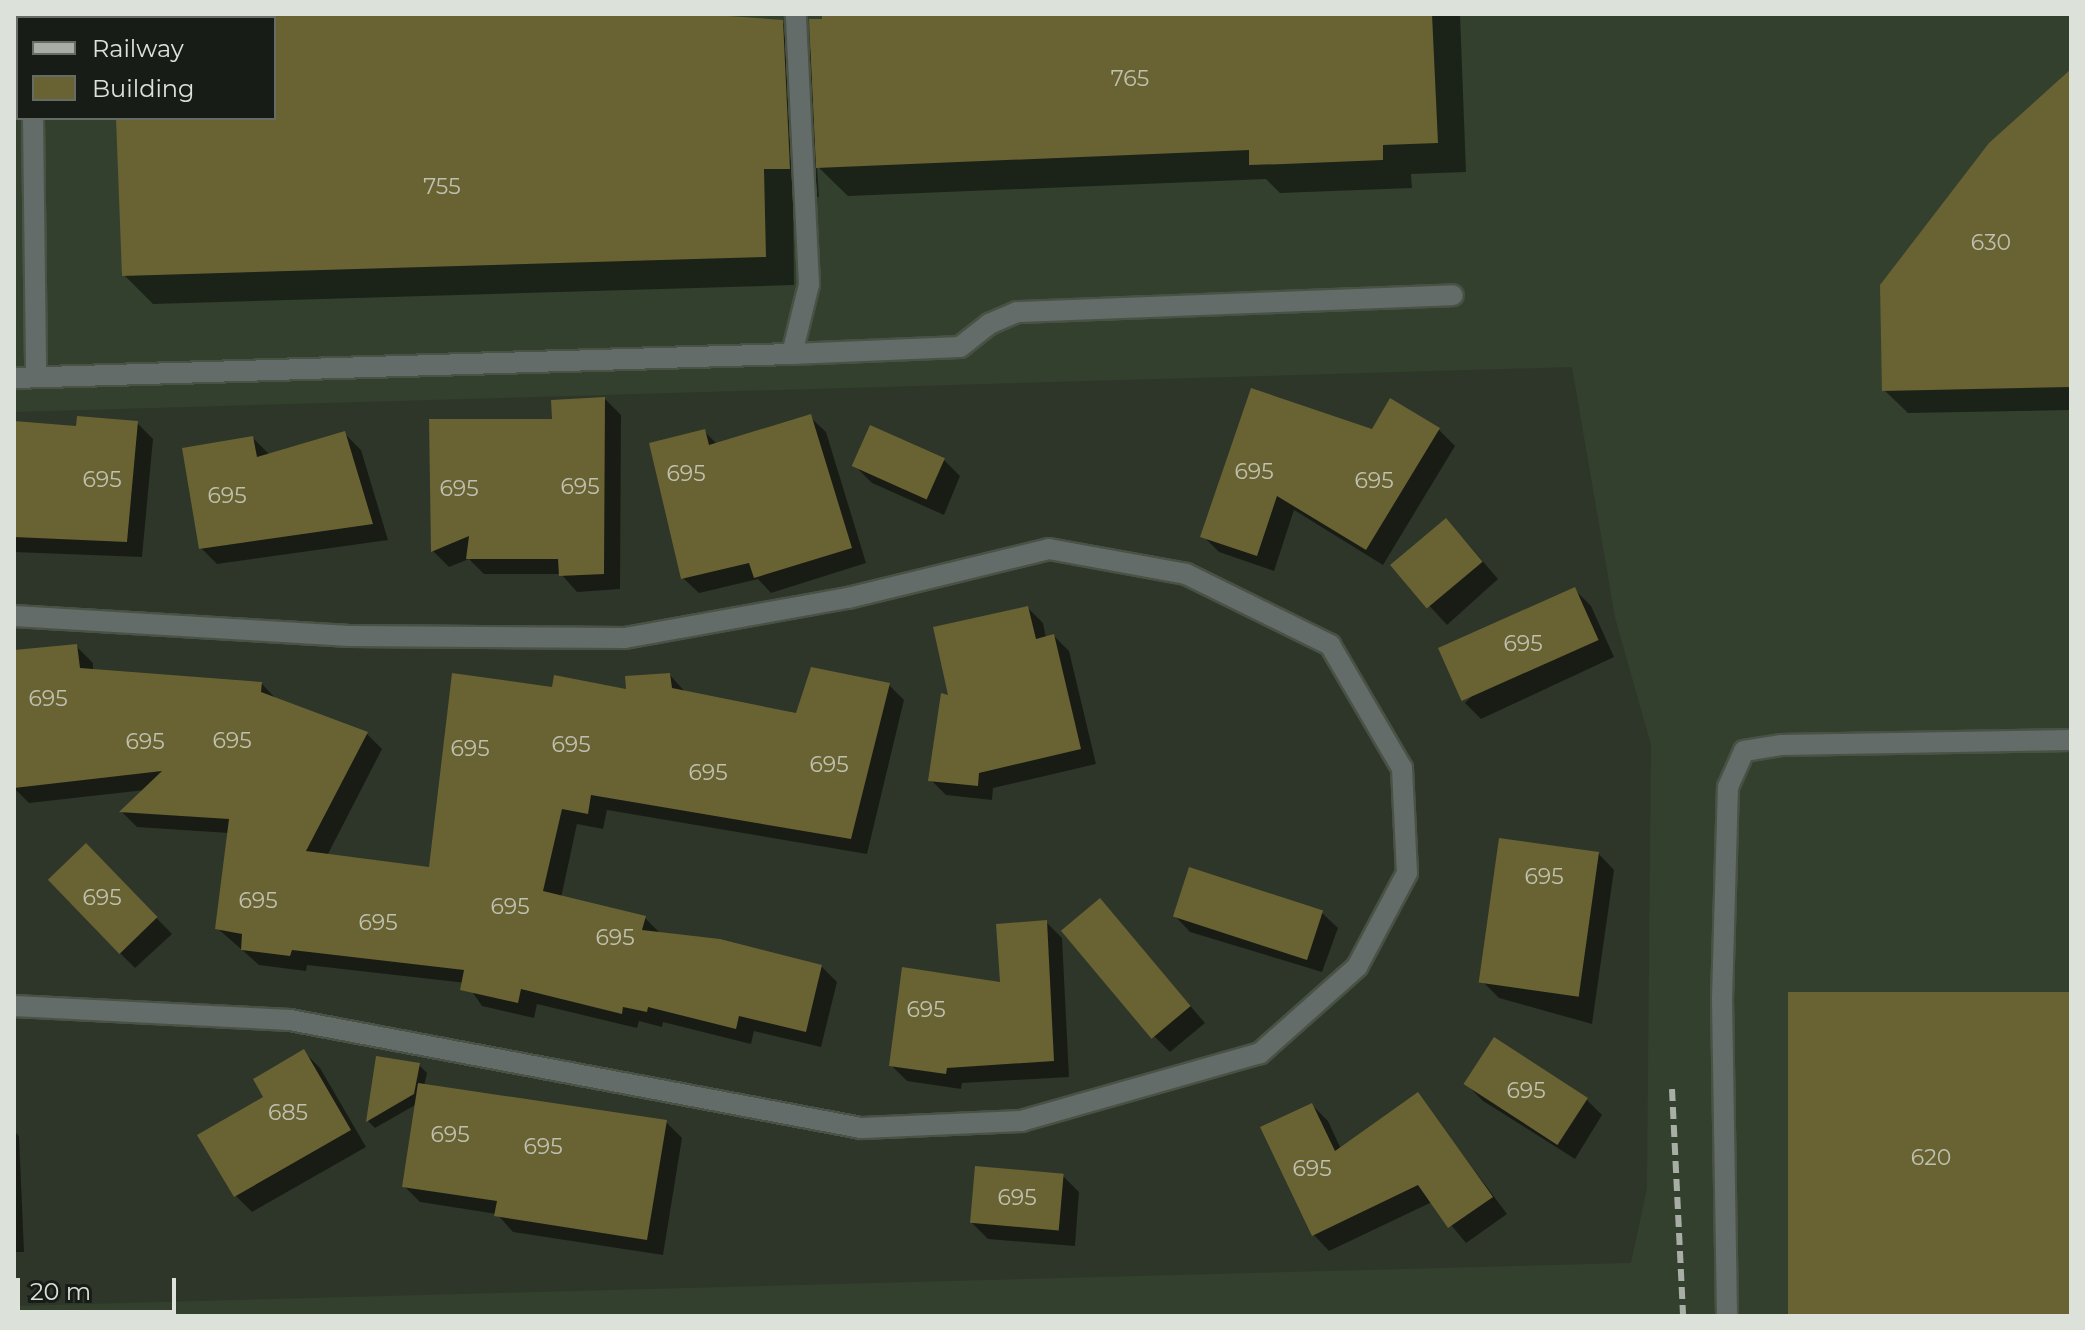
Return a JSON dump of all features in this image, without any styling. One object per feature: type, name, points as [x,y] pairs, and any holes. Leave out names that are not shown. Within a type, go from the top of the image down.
[{"type":"lane","points":[[792,354],[809,284],[796,14]]},
{"type":"lane","points":[[33,120],[36,377]]},
{"type":"lane","points":[[14,378],[960,347],[989,324],[1017,312],[1453,295]]},
{"type":"lane","points":[[14,616],[349,636],[625,638],[848,598],[1049,549],[1186,574],[1330,645],[1402,768],[1407,873],[1357,967],[1260,1053],[1022,1121],[861,1128],[290,1020],[14,1006]]},
{"type":"lane","points":[[1727,1316],[1722,1000],[1728,787],[1744,751],[1781,745],[2071,740]]},
{"type":"shaded area","points":[[14,14],[2071,14],[2071,1316],[14,1316],[14,1306],[1631,1263],[1647,1188],[1651,745],[1615,617],[1572,367],[14,412]]},
{"type":"building","points":[[701,14],[783,20],[790,169],[764,169],[766,257],[122,276],[116,120],[276,120],[274,16]]},
{"type":"building","points":[[822,14],[1432,14],[1438,143],[1383,145],[1383,160],[1284,164],[1249,165],[1249,150],[816,168],[809,19],[822,19]]},
{"type":"building","points":[[2071,69],[2071,387],[1882,391],[1880,285],[1989,143]]},
{"type":"building","points":[[1251,388],[1372,429],[1390,398],[1440,428],[1366,550],[1277,496],[1257,556],[1200,537]]},
{"type":"building","points":[[605,397],[604,574],[559,576],[558,559],[466,559],[469,536],[431,552],[429,419],[552,419],[551,400]]},
{"type":"building","points":[[811,414],[852,548],[754,578],[749,563],[681,579],[649,443],[705,429],[709,445]]},
{"type":"building","points":[[77,416],[138,421],[127,542],[14,537],[14,421],[76,426]]},
{"type":"building","points":[[870,425],[945,458],[927,499],[852,466]]},
{"type":"building","points":[[345,431],[373,524],[199,549],[182,448],[253,436],[257,457]]},
{"type":"building","points":[[1446,518],[1483,562],[1427,609],[1390,565]]},
{"type":"building","points":[[1575,587],[1599,640],[1462,701],[1438,648]]},
{"type":"building","points":[[1028,606],[1036,639],[1054,634],[1081,749],[979,773],[978,786],[928,781],[941,693],[948,695],[933,627]]},
{"type":"building","points":[[77,644],[80,668],[262,682],[261,692],[368,732],[306,851],[429,867],[452,673],[552,687],[554,675],[626,689],[625,676],[670,673],[672,688],[796,713],[811,667],[890,683],[851,839],[591,795],[588,814],[562,809],[543,891],[646,916],[642,930],[720,939],[822,965],[806,1032],[739,1016],[736,1029],[648,1007],[647,1012],[623,1007],[622,1014],[521,989],[518,1003],[460,990],[464,970],[292,950],[290,956],[241,950],[242,934],[215,929],[229,819],[119,812],[162,771],[14,788],[14,650]]},
{"type":"building","points":[[1499,838],[1599,852],[1579,997],[1479,983]]},
{"type":"building","points":[[86,843],[158,917],[119,954],[48,880]]},
{"type":"building","points":[[1189,867],[1323,911],[1307,960],[1173,916]]},
{"type":"building","points":[[1100,898],[1191,1006],[1152,1039],[1061,931]]},
{"type":"building","points":[[1047,920],[1054,1061],[947,1068],[946,1074],[889,1066],[902,967],[1000,982],[996,924]]},
{"type":"building","points":[[1788,992],[2071,992],[2071,1316],[1788,1316]]},
{"type":"building","points":[[1494,1037],[1588,1098],[1557,1145],[1464,1084]]},
{"type":"building","points":[[304,1049],[351,1130],[234,1197],[197,1135],[263,1097],[253,1079]]},
{"type":"building","points":[[376,1056],[420,1063],[414,1094],[366,1122]]},
{"type":"building","points":[[418,1083],[667,1120],[647,1240],[494,1216],[497,1201],[402,1187]]},
{"type":"building","points":[[1418,1092],[1493,1197],[1448,1228],[1418,1185],[1312,1236],[1260,1127],[1312,1103],[1335,1151]]},
{"type":"building","points":[[975,1166],[1064,1174],[1059,1231],[970,1223]]},
{"type":"railway","points":[[1672,1089],[1683,1316]]}]
